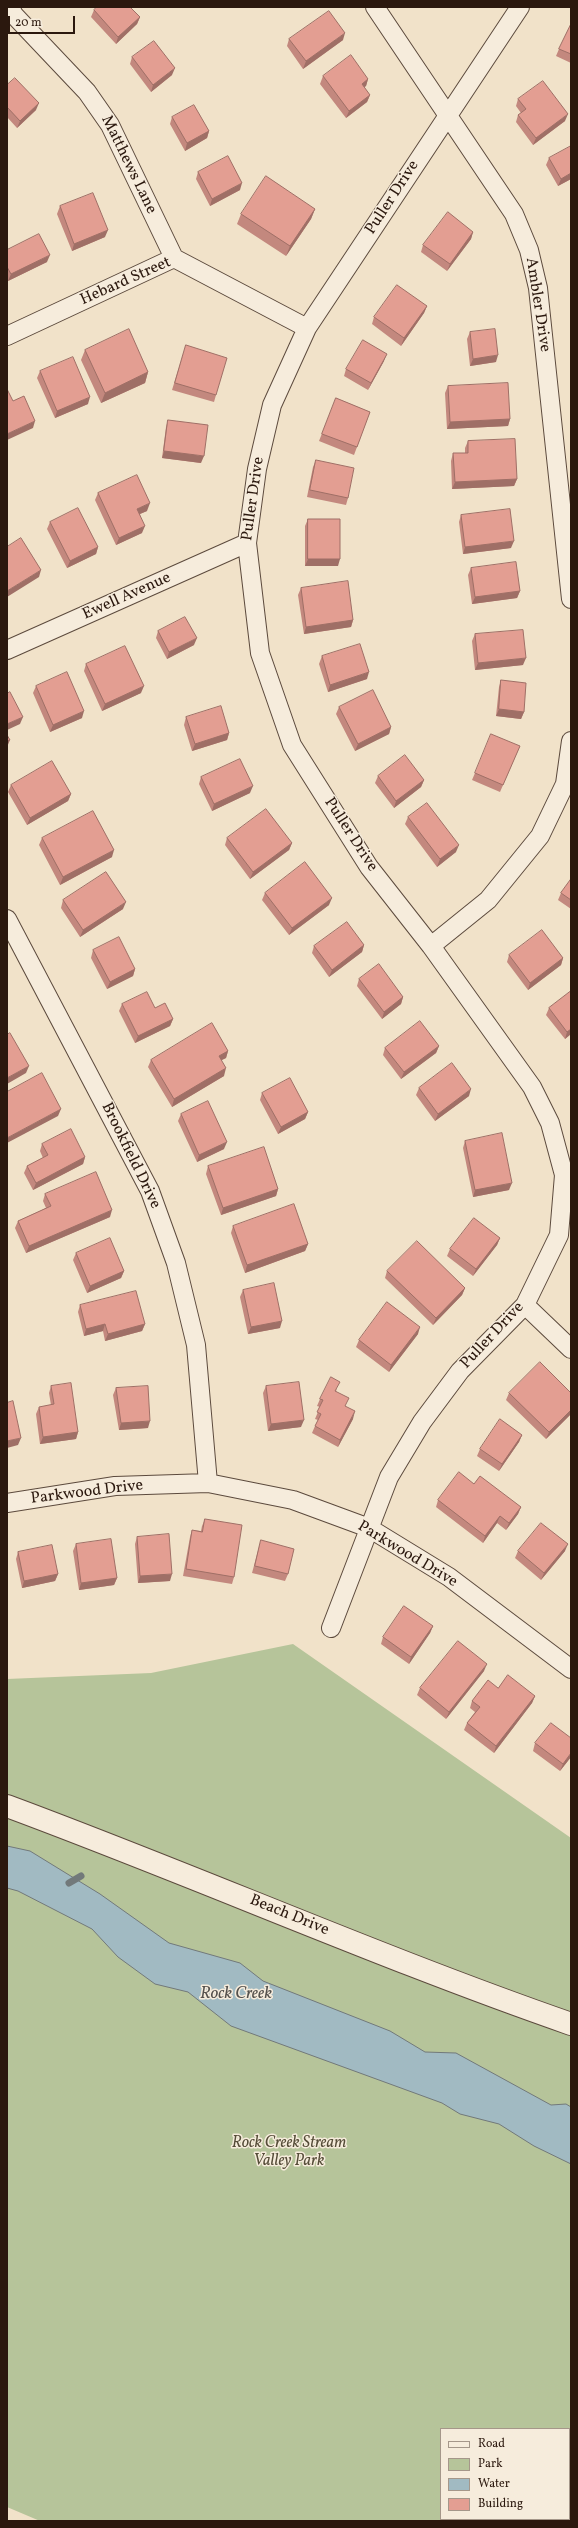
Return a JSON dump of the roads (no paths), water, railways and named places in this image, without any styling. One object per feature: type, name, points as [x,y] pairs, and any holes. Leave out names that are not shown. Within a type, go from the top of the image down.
[{"type":"street","name":"Ambler Drive","points":[[375,7],[514,214],[529,250],[538,288],[571,599]]},
{"type":"street","name":"Puller Drive","points":[[331,1628],[389,1477],[422,1422],[460,1371],[525,1305],[559,1235],[564,1175],[550,1123],[532,1087],[431,946],[369,867],[292,745],[260,653],[247,543],[257,469],[272,405],[307,328],[520,7]]},
{"type":"street","name":"Matthews Lane","points":[[11,14],[87,92],[110,125],[174,258]]},
{"type":"street","name":"Hebard Street","points":[[7,336],[174,258],[307,328]]},
{"type":"street","name":"Ewell Avenue","points":[[7,650],[247,543]]},
{"type":"street","points":[[431,946],[488,900],[540,836],[565,784],[571,741]]},
{"type":"street","name":"Brookfield Drive","points":[[7,919],[150,1190],[176,1263],[196,1345],[208,1483]]},
{"type":"street","points":[[525,1305],[571,1349]]},
{"type":"street","name":"Parkwood Drive","points":[[7,1503],[115,1486],[208,1483],[293,1500],[369,1528],[449,1576],[571,1670]]},
{"type":"street","name":"Beach Drive","points":[[7,1806],[131,1852],[468,1988],[571,2024]]},
{"type":"water","name":"Rock Creek","points":[[7,1846],[30,1851],[100,1894],[169,1943],[240,1963],[263,1981],[390,2031],[425,2052],[456,2053],[551,2105],[566,2104],[571,2107],[571,2164],[534,2146],[499,2124],[460,2114],[442,2103],[231,2026],[188,1992],[155,1984],[118,1957],[92,1929],[18,1891],[7,1888]]},
{"type":"waterway","points":[[69,1883],[81,1876]]},
{"type":"park label","name":"Rock Creek Stream Valley Park","points":[[289,2153]]}]
